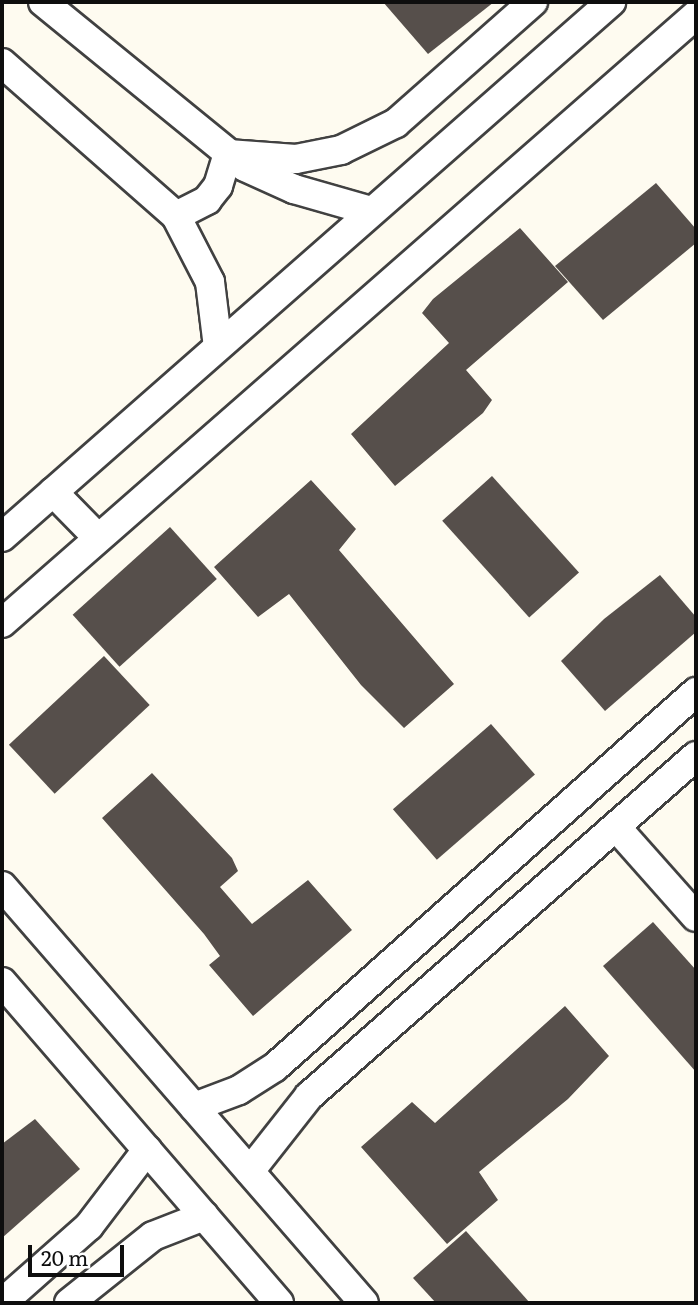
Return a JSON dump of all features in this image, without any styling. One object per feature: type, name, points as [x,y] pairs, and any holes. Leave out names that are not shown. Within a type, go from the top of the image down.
[{"type":"street","points":[[43,2],[228,154],[293,189],[371,211]]},
{"type":"street","points":[[228,154],[296,159],[368,138],[422,103],[533,2]]},
{"type":"street","points":[[2,537],[371,211],[597,6]]},
{"type":"street","points":[[2,623],[696,15]]},
{"type":"street","points":[[2,62],[176,216],[210,282],[218,347]]},
{"type":"street","points":[[176,216],[207,200],[218,186],[228,154]]},
{"type":"street","points":[[53,492],[98,538]]},
{"type":"street","points":[[194,1107],[239,1090],[275,1066],[696,692]]},
{"type":"street","points":[[250,1171],[309,1096],[696,756]]},
{"type":"street","points":[[616,827],[696,917]]},
{"type":"street","points":[[2,886],[364,1303]]},
{"type":"street","points":[[2,982],[279,1303]]},
{"type":"street","points":[[2,1303],[89,1226],[147,1150]]},
{"type":"street","points":[[69,1303],[153,1236],[204,1216]]},
{"type":"building","points":[[383,2],[494,2],[428,54]]},
{"type":"building","points":[[656,183],[696,229],[696,243],[603,320],[555,266]]},
{"type":"building","points":[[520,228],[568,282],[466,370],[492,400],[483,413],[395,486],[351,434],[449,343],[422,313],[433,299]]},
{"type":"building","points":[[492,476],[579,573],[529,617],[442,521]]},
{"type":"building","points":[[311,480],[356,529],[339,550],[454,684],[404,728],[361,685],[289,594],[258,617],[214,567]]},
{"type":"building","points":[[170,527],[217,579],[119,667],[73,615]]},
{"type":"building","points":[[660,575],[696,617],[696,632],[605,711],[561,661],[604,619]]},
{"type":"building","points":[[104,656],[150,705],[55,794],[9,745]]},
{"type":"building","points":[[491,724],[535,775],[437,860],[393,809]]},
{"type":"building","points":[[152,773],[232,858],[238,871],[220,887],[252,924],[308,880],[352,930],[253,1016],[209,965],[220,956],[204,934],[102,818]]},
{"type":"building","points":[[653,922],[696,970],[696,1072],[603,966]]},
{"type":"building","points":[[565,1006],[609,1056],[568,1099],[479,1172],[498,1200],[447,1244],[361,1147],[412,1102],[435,1123]]},
{"type":"building","points":[[35,1119],[80,1169],[2,1238],[2,1144]]},
{"type":"building","points":[[466,1231],[530,1303],[436,1303],[413,1278]]}]
